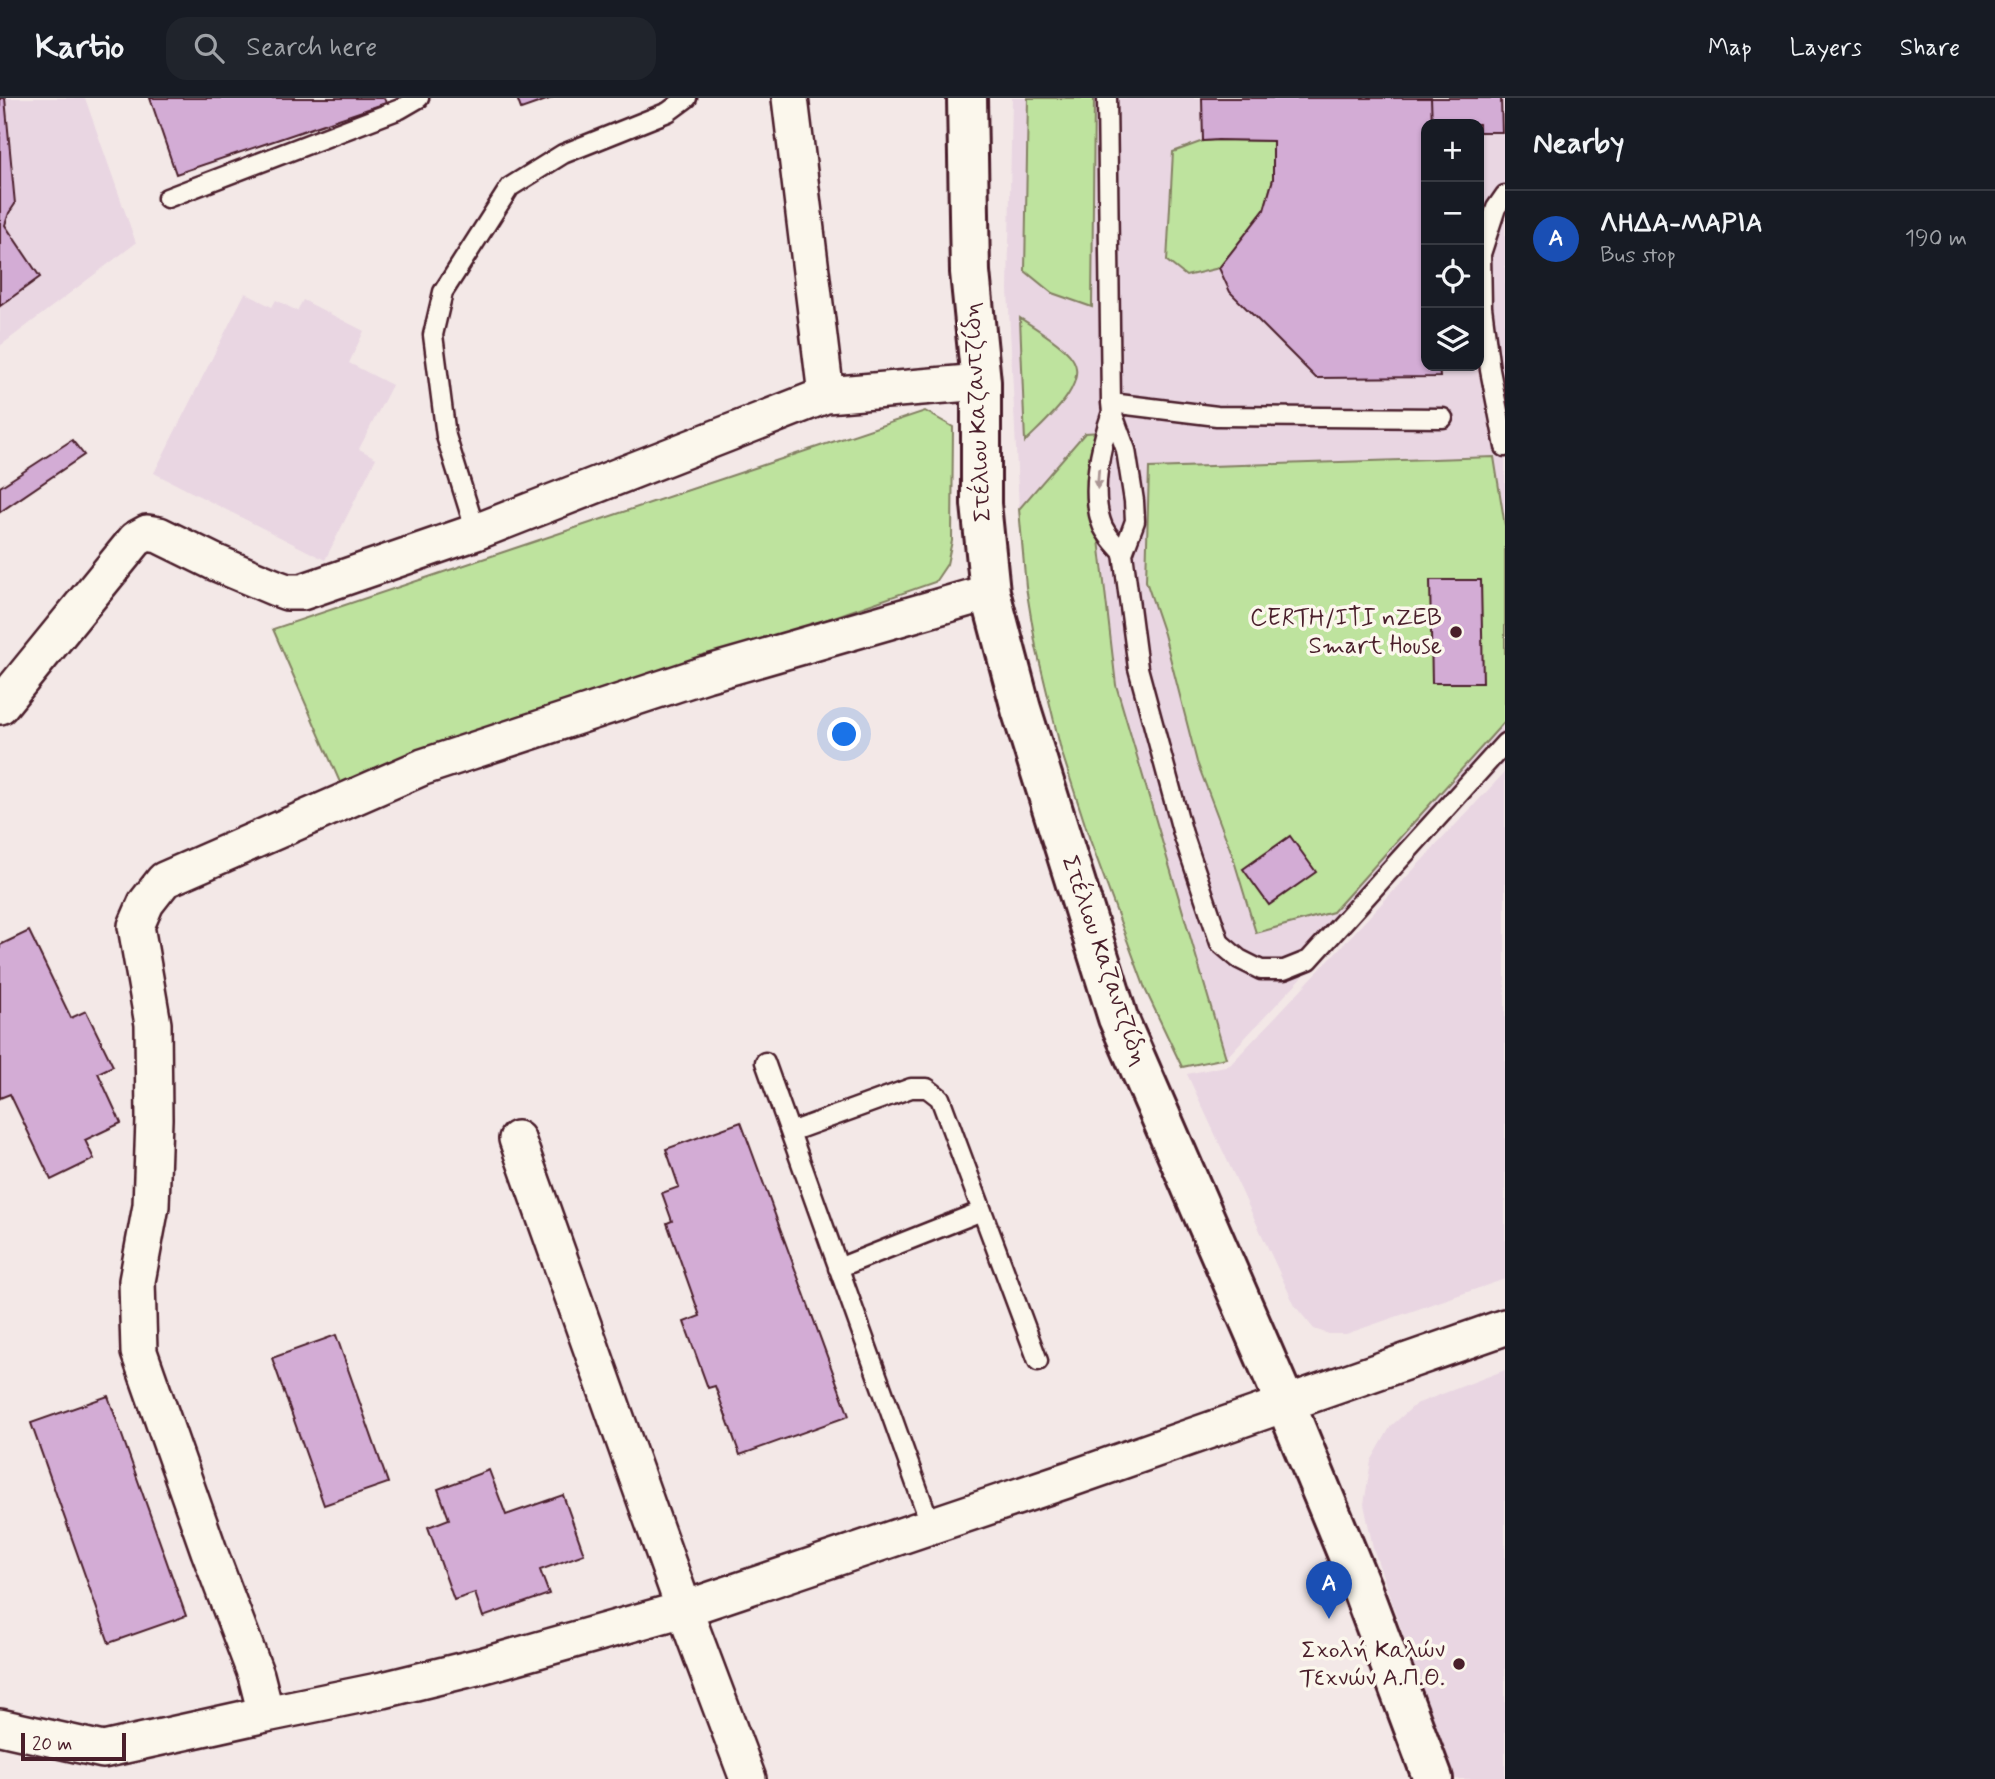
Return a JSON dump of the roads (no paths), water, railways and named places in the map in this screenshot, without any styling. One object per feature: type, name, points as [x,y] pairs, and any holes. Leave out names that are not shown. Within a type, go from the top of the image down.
[{"type":"main road","name":"Στέλιου Καζαντζίδη","points":[[967,98],[970,272],[981,382],[981,503],[990,592],[1021,709],[1118,1018],[1286,1405],[1361,1587],[1433,1779]]},
{"type":"street","points":[[790,98],[825,396]]},
{"type":"street","points":[[0,706],[136,539],[147,533],[159,535],[276,588],[287,592],[302,592],[476,532],[825,396],[981,382]]},
{"type":"street","points":[[266,1714],[256,1675],[139,1352],[137,1281],[151,1206],[154,1119],[153,1024],[136,926],[146,903],[164,880],[423,767],[706,674],[990,592]]},
{"type":"street","points":[[517,1139],[684,1609],[748,1779]]},
{"type":"street","points":[[0,1727],[108,1765],[266,1714],[481,1667],[684,1609],[1286,1405],[1505,1327]]},
{"type":"lane","points":[[167,198],[400,109],[419,98]]},
{"type":"lane","points":[[476,532],[446,436],[433,335],[443,292],[510,187],[563,154],[668,112],[687,98]]},
{"type":"lane","points":[[1107,98],[1112,408],[1100,461],[1097,497],[1102,525],[1123,554]]},
{"type":"lane","points":[[1505,195],[1496,208],[1481,254],[1482,307],[1488,357],[1505,447]]},
{"type":"lane","points":[[1112,408],[1217,415],[1443,418]]},
{"type":"lane","points":[[1112,408],[1126,450],[1134,501],[1135,521],[1123,554],[1138,668],[1183,834],[1220,943],[1239,959],[1261,970],[1284,970],[1309,960],[1505,743]]},
{"type":"lane","points":[[765,1062],[931,1526]]},
{"type":"lane","points":[[790,1132],[911,1088],[927,1088],[940,1098],[1038,1361]]},
{"type":"lane","points":[[838,1268],[982,1211]]},
{"type":"place","name":"CERTH/ITI nZEB Smart House","points":[[1456,632]]},
{"type":"place","name":"ΛΗΔΑ-ΜΑΡΙΑ","points":[[1329,1619]]},
{"type":"place","name":"Σχολή Καλών Τεχνών Α.Π.Θ.","points":[[1459,1664]]}]
